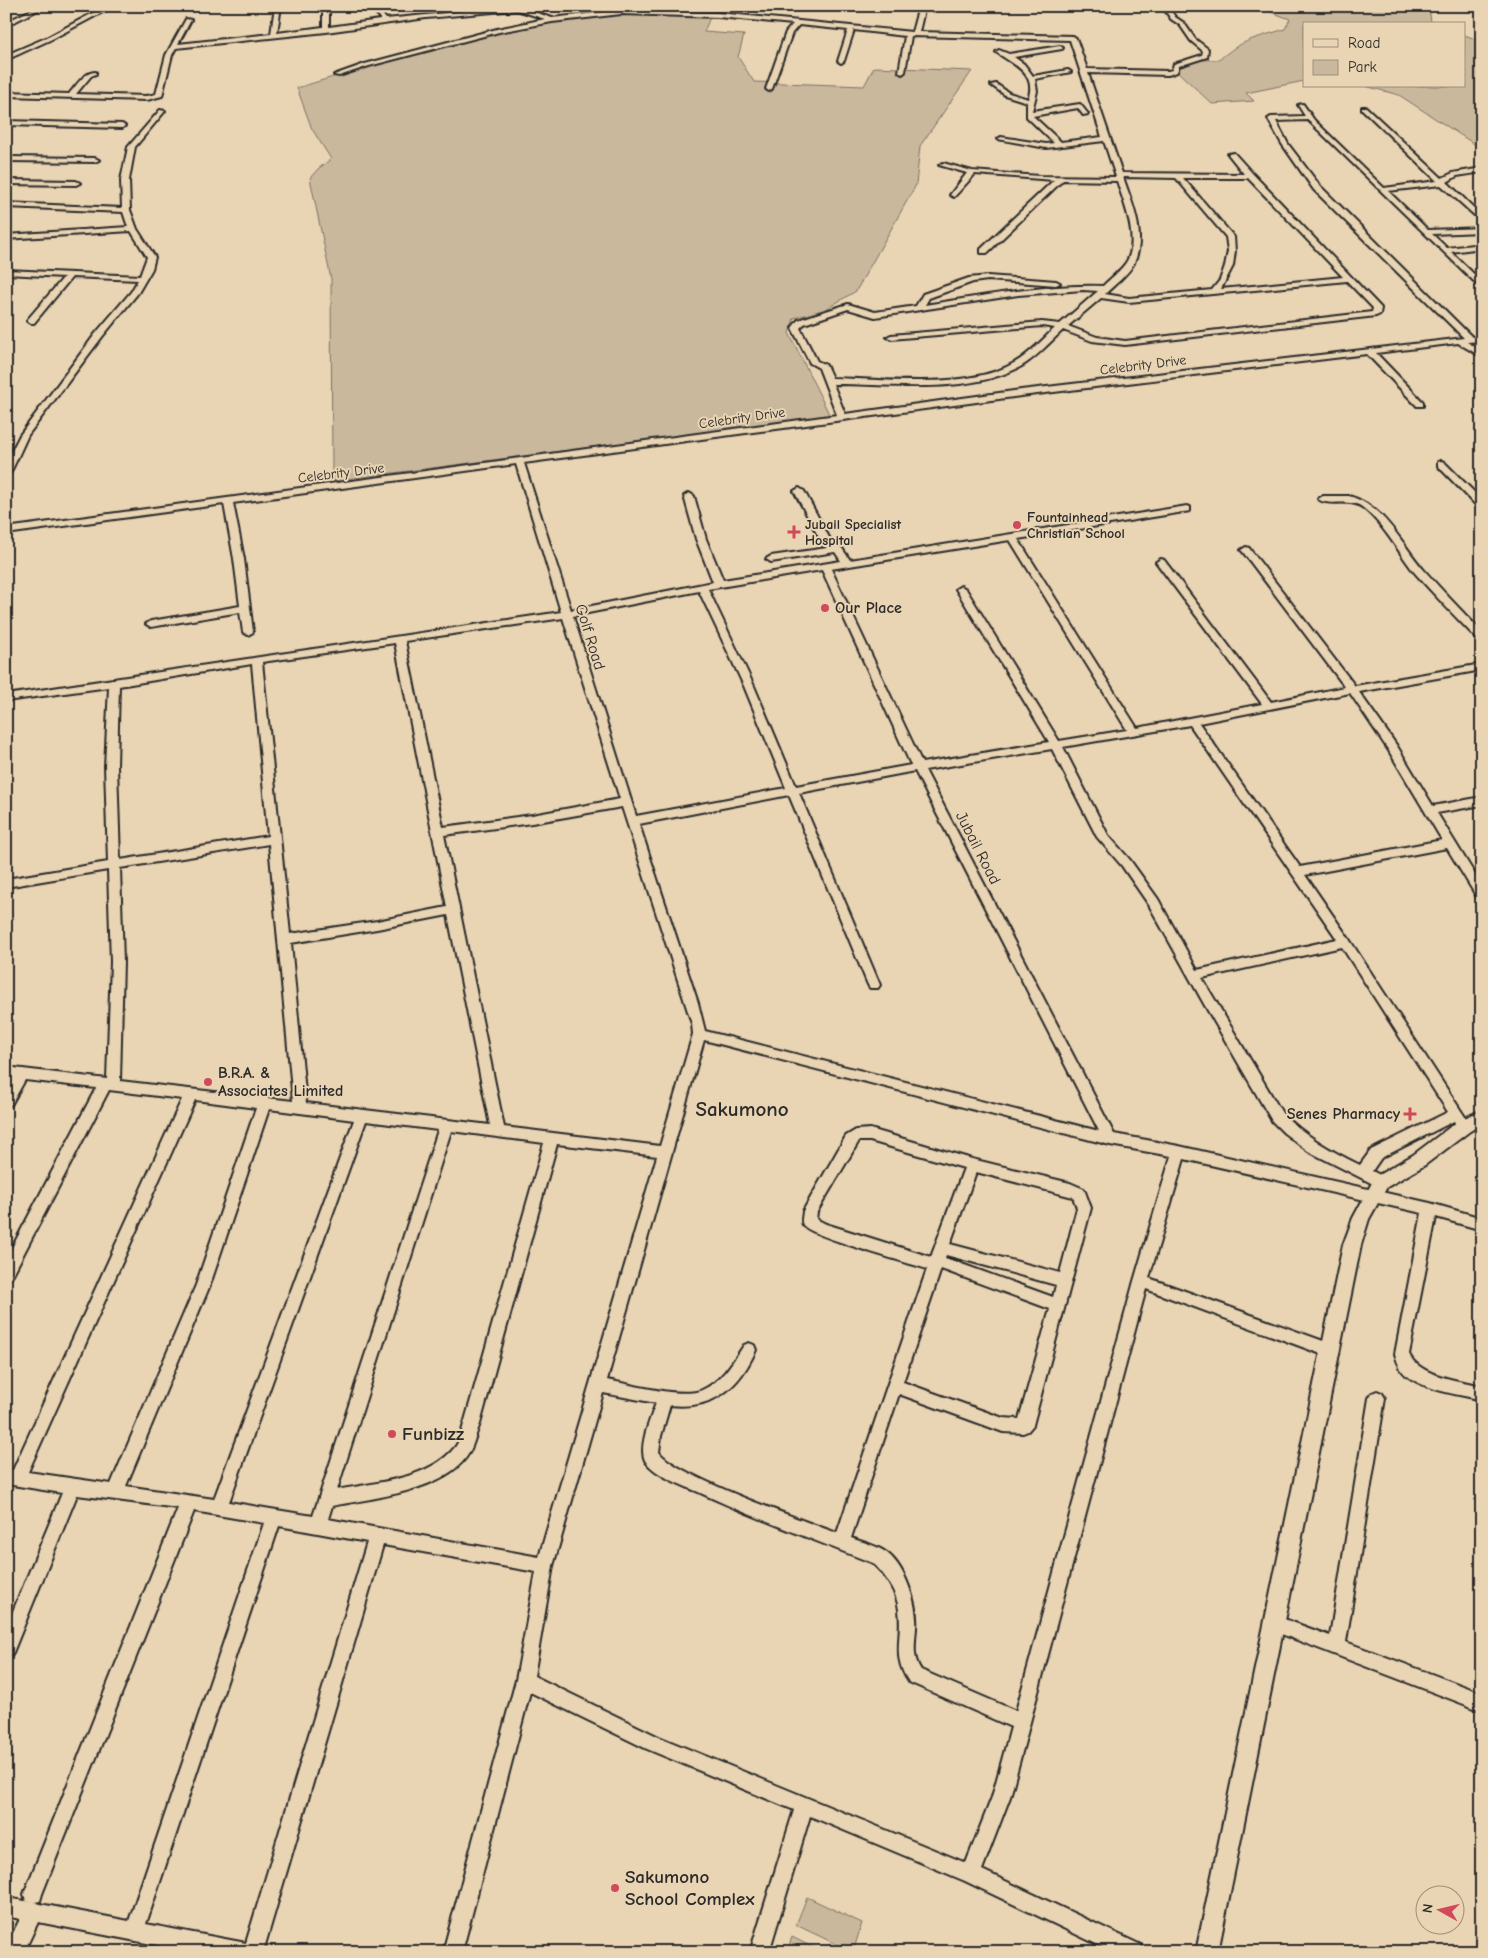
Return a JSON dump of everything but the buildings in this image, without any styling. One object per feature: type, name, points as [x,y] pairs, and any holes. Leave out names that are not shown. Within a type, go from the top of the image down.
[{"type":"street","points":[[6,58],[111,6]]},
{"type":"street","points":[[274,35],[278,6]]},
{"type":"street","points":[[326,6],[326,30]]},
{"type":"street","points":[[376,6],[376,10],[383,17],[383,22]]},
{"type":"street","points":[[423,6],[424,16]]},
{"type":"street","points":[[902,72],[922,6]]},
{"type":"street","points":[[1083,71],[1168,73],[1175,71],[1176,65],[1205,56],[1206,50],[1193,40],[1182,24],[1172,18],[1165,6]]},
{"type":"street","points":[[175,46],[326,30],[471,9],[519,7],[552,20]]},
{"type":"street","points":[[96,8],[105,10]]},
{"type":"street","points":[[6,24],[36,10]]},
{"type":"street","points":[[337,75],[499,30],[552,20],[621,12],[718,15],[912,34],[1073,38],[1133,218],[1134,251],[1130,264],[1099,296],[1018,365],[1005,372],[982,378],[920,382],[829,381]]},
{"type":"street","points":[[6,94],[147,98],[159,96],[166,61],[188,20]]},
{"type":"street","points":[[769,89],[789,32],[797,24]]},
{"type":"street","points":[[841,61],[851,29]]},
{"type":"street","points":[[1009,56],[1060,48]]},
{"type":"street","points":[[6,50],[19,53]]},
{"type":"street","points":[[999,52],[1009,56],[1032,78],[1034,88],[1029,101],[1029,114],[1033,121],[1059,144]]},
{"type":"street","points":[[1032,78],[1068,72]]},
{"type":"street","points":[[71,96],[89,75],[94,73]]},
{"type":"street","points":[[994,85],[1007,94],[1029,101]]},
{"type":"street","points":[[1301,105],[1310,118],[1482,287]]},
{"type":"street","points":[[1029,114],[1078,106],[1080,106],[1085,114]]},
{"type":"street","points":[[1364,108],[1482,220]]},
{"type":"street","points":[[6,472],[24,434],[99,335],[134,293],[148,269],[151,257],[133,229],[126,210],[126,180],[132,147],[162,111]]},
{"type":"street","points":[[1310,118],[1271,119],[1285,144],[1317,188],[1470,339]]},
{"type":"street","points":[[6,123],[122,126]]},
{"type":"street","points":[[1001,139],[1040,146],[1107,138]]},
{"type":"street","points":[[890,337],[1027,324],[1063,327],[1095,339],[1125,343],[1376,314],[1377,308],[1250,176],[1232,154]]},
{"type":"street","points":[[6,159],[95,160]]},
{"type":"street","points":[[943,165],[967,170],[971,173],[980,172],[1060,179],[1250,176]]},
{"type":"street","points":[[1382,190],[1442,183],[1446,177],[1454,174],[1482,170]]},
{"type":"street","points":[[954,195],[971,173]]},
{"type":"street","points":[[1178,176],[1230,237],[1232,245],[1230,264],[1225,280],[1215,291]]},
{"type":"street","points":[[984,251],[1060,179]]},
{"type":"street","points":[[6,182],[76,183]]},
{"type":"street","points":[[6,205],[126,210]]},
{"type":"street","points":[[6,237],[133,229]]},
{"type":"street","points":[[1426,232],[1482,230]]},
{"type":"street","points":[[1445,251],[1482,246]]},
{"type":"street","points":[[6,272],[143,278]]},
{"type":"street","points":[[31,321],[70,274]]},
{"type":"street","points":[[920,307],[926,296],[972,280],[988,278],[1056,283]]},
{"type":"street","points":[[1099,296],[1129,300],[1348,279]]},
{"type":"street","points":[[842,418],[823,367],[814,363],[796,328],[797,325],[831,310],[848,306],[875,315],[1018,293],[1083,288],[1106,289]]},
{"type":"street","name":"Celebrity Drive","points":[[6,531],[1022,393],[1482,338]]},
{"type":"street","points":[[1458,340],[1482,355]]},
{"type":"street","points":[[1369,351],[1420,404]]},
{"type":"street","name":"Golf Road","points":[[519,461],[632,821],[692,1004],[699,1034]]},
{"type":"street","points":[[1441,464],[1482,506]]},
{"type":"street","points":[[799,491],[828,545],[838,549],[848,564]]},
{"type":"street","points":[[689,496],[701,539],[718,584]]},
{"type":"street","points":[[1323,499],[1348,500],[1365,505],[1384,525],[1419,571],[1482,638]]},
{"type":"street","points":[[228,502],[248,632]]},
{"type":"street","points":[[6,698],[114,684],[256,660],[567,614],[718,584],[1187,510]]},
{"type":"street","points":[[1013,538],[1134,732]]},
{"type":"street","points":[[772,559],[838,549]]},
{"type":"street","points":[[1246,550],[1352,689],[1393,749],[1482,896]]},
{"type":"street","points":[[1161,562],[1270,706]]},
{"type":"street","name":"Jubail Road","points":[[826,568],[918,767],[1110,1139]]},
{"type":"street","points":[[704,588],[794,791],[874,985]]},
{"type":"street","points":[[961,589],[1056,745],[1103,837],[1154,902],[1194,975],[1277,1117],[1292,1134],[1314,1148],[1363,1172],[1377,1190]]},
{"type":"street","points":[[150,624],[245,608]]},
{"type":"street","points":[[399,639],[498,1132]]},
{"type":"street","points":[[256,660],[273,838],[286,940],[300,1108]]},
{"type":"street","points":[[632,821],[918,767],[1134,732],[1352,689],[1482,667]]},
{"type":"street","points":[[6,1274],[109,1084],[117,962],[111,766],[114,684]]},
{"type":"street","points":[[1192,720],[1345,942],[1460,1120]]},
{"type":"street","points":[[1430,810],[1482,801]]},
{"type":"street","points":[[438,832],[626,802]]},
{"type":"street","points":[[6,883],[273,838]]},
{"type":"street","points":[[1297,872],[1450,843]]},
{"type":"street","points":[[286,940],[377,926],[453,910]]},
{"type":"street","points":[[1194,975],[1345,942]]},
{"type":"street","points":[[452,1952],[525,1680],[545,1566],[699,1034],[1110,1139],[1377,1190],[1430,1209],[1482,1224]]},
{"type":"street","points":[[6,1072],[666,1152]]},
{"type":"street","points":[[6,1101],[22,1074]]},
{"type":"street","points":[[191,1094],[12,1476],[72,1487],[189,1502],[545,1566]]},
{"type":"street","points":[[115,1493],[203,1285],[264,1103]]},
{"type":"street","points":[[219,1508],[362,1115]]},
{"type":"street","points":[[1363,1172],[1376,1154],[1460,1120],[1482,1116]]},
{"type":"street","points":[[1207,1952],[1332,1351],[1352,1245],[1362,1218],[1377,1190],[1419,1160],[1460,1120]]},
{"type":"street","points":[[318,1526],[446,1125]]},
{"type":"street","points":[[895,1386],[1003,1425],[1023,1426],[1028,1420],[1084,1208],[1080,1193],[972,1165],[870,1135],[862,1134],[856,1136],[851,1140],[808,1216],[809,1222],[813,1226],[822,1230],[938,1258],[1064,1281]]},
{"type":"street","points":[[326,1500],[411,1482],[430,1475],[450,1463],[463,1449],[472,1424],[552,1138]]},
{"type":"street","points":[[971,1874],[1001,1796],[1141,1281],[1179,1152]]},
{"type":"street","points":[[842,1542],[938,1258],[972,1165]]},
{"type":"street","points":[[1430,1209],[1402,1354],[1412,1371],[1482,1393]]},
{"type":"street","points":[[938,1258],[1058,1305]]},
{"type":"street","points":[[1141,1281],[1332,1351]]},
{"type":"street","points":[[598,1385],[665,1398],[689,1400],[712,1394],[726,1382],[749,1350]]},
{"type":"street","points":[[665,1398],[651,1446],[652,1457],[658,1465],[709,1491],[879,1557],[889,1567],[904,1594],[908,1612],[908,1668],[915,1676],[1022,1722]]},
{"type":"street","points":[[1337,1648],[1376,1398]]},
{"type":"street","points":[[6,1649],[72,1487]]},
{"type":"street","points":[[14,1952],[189,1502]]},
{"type":"street","points":[[135,1930],[274,1518]]},
{"type":"street","points":[[253,1952],[378,1537]]},
{"type":"street","points":[[1276,1624],[1482,1702]]},
{"type":"street","points":[[525,1680],[653,1742],[971,1874],[1134,1952]]},
{"type":"street","points":[[760,1952],[804,1805]]},
{"type":"street","points":[[6,1907],[33,1903],[135,1930],[244,1952]]},
{"type":"green space","points":[[1226,6],[1429,6],[1431,22],[1303,22],[1303,81],[1246,93],[1254,101],[1212,104],[1176,70],[1186,64],[1197,61],[1219,60],[1243,43],[1285,29],[1290,19],[1268,11]]},
{"type":"green space","points":[[651,14],[710,17],[704,32],[744,35],[738,57],[754,82],[864,86],[874,67],[972,71],[920,146],[916,185],[856,291],[826,309],[794,318],[789,333],[830,416],[332,481],[331,279],[310,178],[331,159],[312,129],[297,88],[438,47],[510,30],[599,16]]},
{"type":"green space","points":[[1466,36],[1482,41],[1482,149],[1399,95],[1373,88],[1466,88]]},
{"type":"green space","points":[[807,1897],[862,1923],[853,1952],[796,1925]]},
{"type":"green space","points":[[792,1937],[822,1952],[787,1952]]},
{"type":"place","name":"Fountainhead Christian School","points":[[1017,525]]},
{"type":"place","name":"Jubail Specialist Hospital","points":[[794,532]]},
{"type":"place","name":"Our Place","points":[[825,608]]},
{"type":"place","name":"B.R.A. & Associates Limited","points":[[208,1082]]},
{"type":"place","name":"Senes Pharmacy","points":[[1410,1114]]},
{"type":"place","name":"Funbizz","points":[[392,1434]]},
{"type":"place","name":"Sakumono School Complex","points":[[615,1888]]},
{"type":"district","name":"Sakumono","points":[[742,1109]]}]
